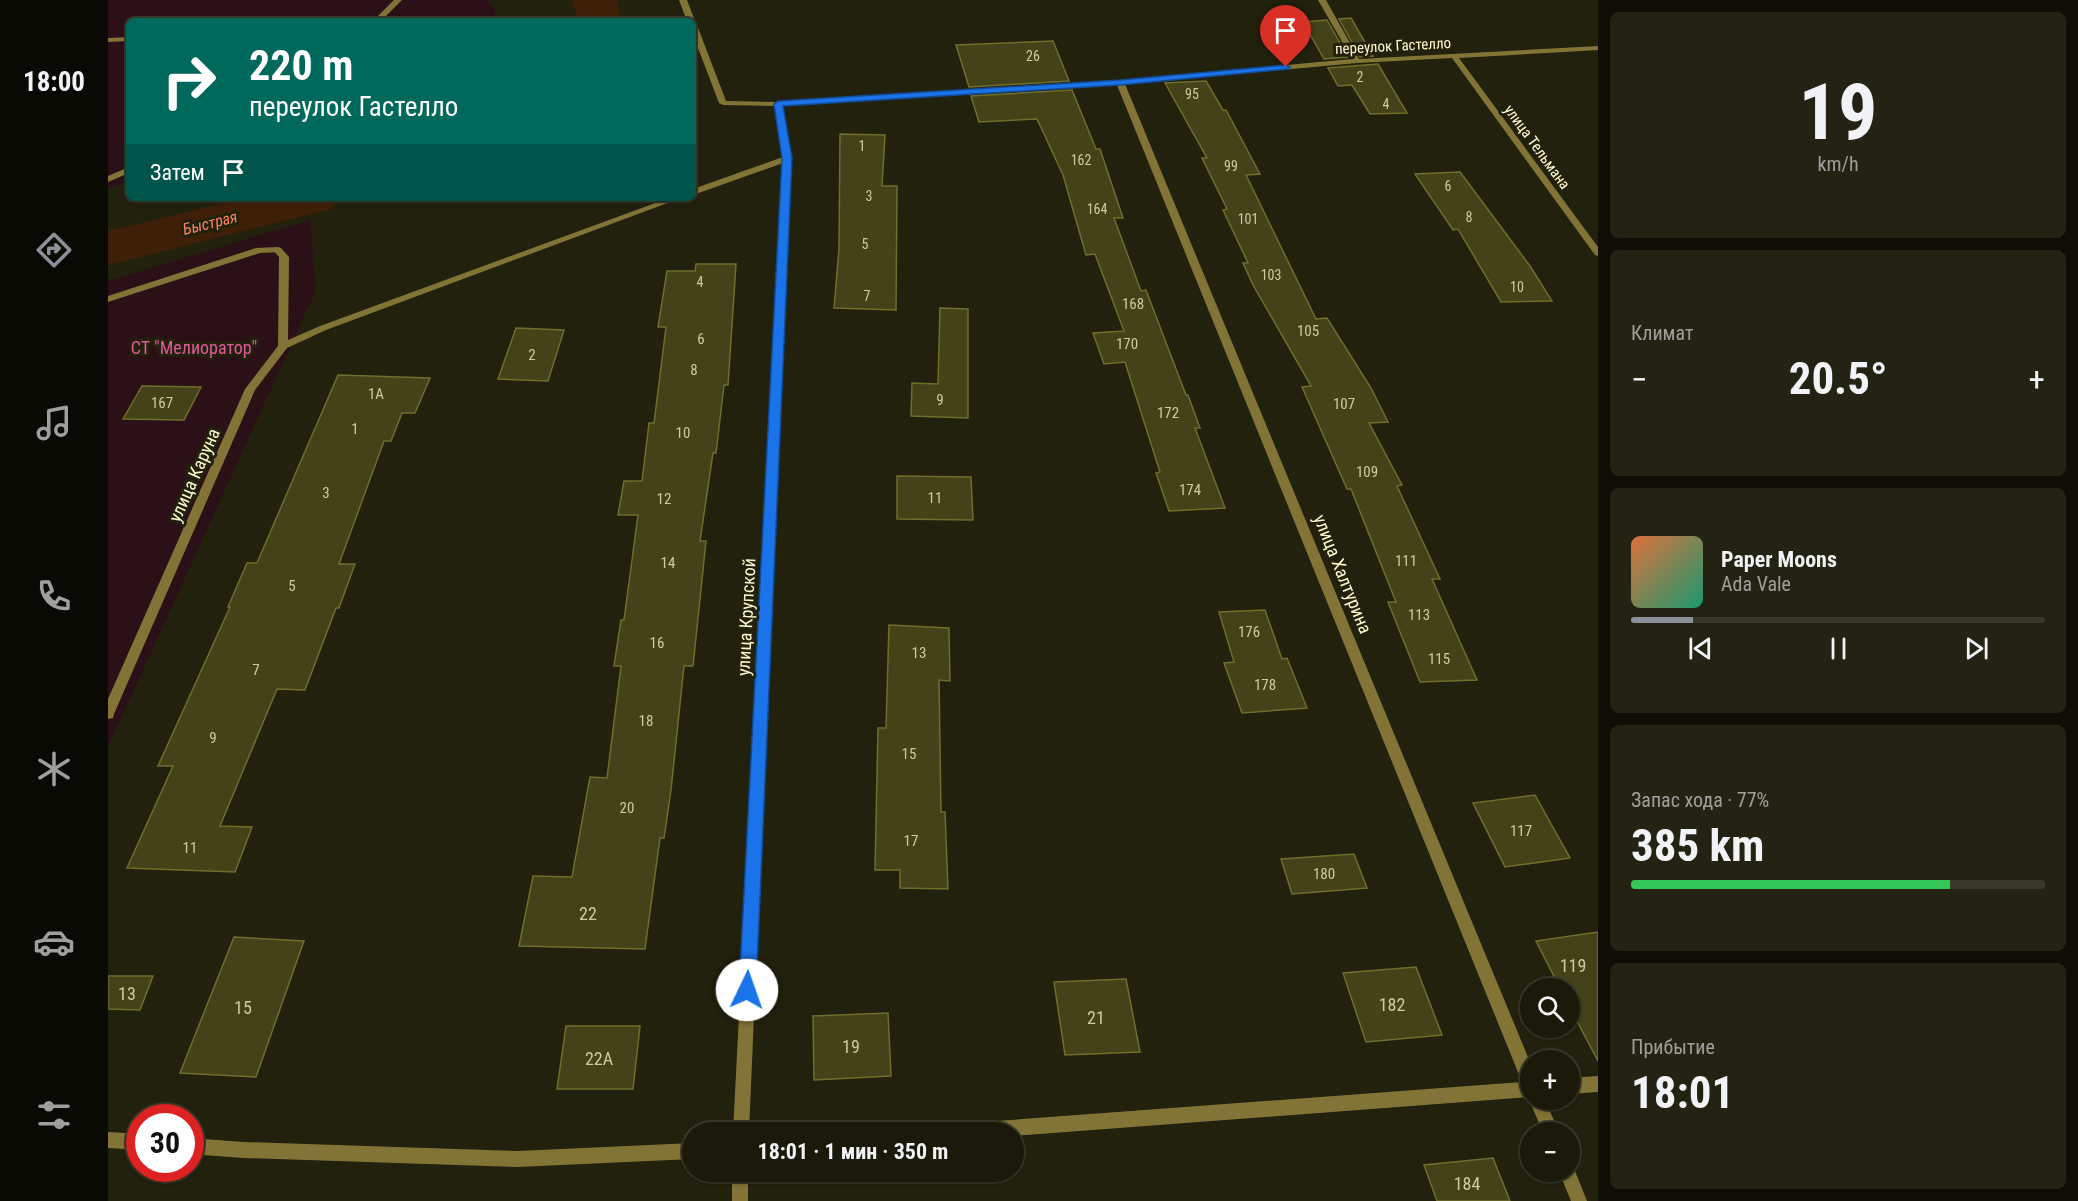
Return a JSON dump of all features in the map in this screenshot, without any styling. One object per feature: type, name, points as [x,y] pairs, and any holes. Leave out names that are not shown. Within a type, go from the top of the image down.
[{"type":"street","points":[[380,18],[398,0]]},
{"type":"street","points":[[683,0],[690,18]]},
{"type":"street","points":[[1322,0],[1357,61]]},
{"type":"street","name":"переулок Гастелло","points":[[696,33],[723,103],[778,104],[1120,82],[1357,61],[1598,48]]},
{"type":"street","points":[[108,40],[126,39]]},
{"type":"street","name":"улица Тельмана","points":[[1454,56],[1598,253]]},
{"type":"street","name":"улица Халтурина","points":[[1120,82],[1520,1057]]},
{"type":"street","name":"улица Крупской","points":[[741,1122],[787,158],[778,104]]},
{"type":"street","points":[[696,191],[787,158]]},
{"type":"street","points":[[108,179],[126,171]]},
{"type":"street","points":[[108,299],[259,250],[278,250],[284,257],[283,346],[322,328],[669,201]]},
{"type":"street","name":"улица Каруна","points":[[108,714],[250,389],[283,346]]},
{"type":"street","points":[[1580,1085],[1598,1084]]},
{"type":"street","points":[[1024,1127],[1520,1090]]},
{"type":"street","points":[[108,1140],[126,1141]]},
{"type":"street","points":[[204,1147],[518,1159],[682,1152]]},
{"type":"street","points":[[740,1182],[740,1201]]},
{"type":"street","points":[[1571,1182],[1579,1201]]},
{"type":"green space","points":[[108,0],[487,0],[497,13],[492,18],[126,18],[126,183],[108,188]]},
{"type":"green space","name":"СТ \"Мелиоратор\"","points":[[310,220],[316,290],[108,747],[108,281]]},
{"type":"building","points":[[1351,18],[1373,56],[1360,57],[1339,19]]},
{"type":"building","points":[[1327,20],[1348,57],[1324,59],[1303,22]]},
{"type":"building","points":[[1053,41],[1069,81],[969,87],[956,45]]},
{"type":"building","points":[[1378,64],[1407,113],[1370,114],[1352,85],[1338,86],[1328,68]]},
{"type":"building","points":[[1206,81],[1223,110],[1226,110],[1260,174],[1246,175],[1316,319],[1327,318],[1371,388],[1388,422],[1369,423],[1402,485],[1397,486],[1440,579],[1432,579],[1477,680],[1420,682],[1388,602],[1396,602],[1351,489],[1347,489],[1302,387],[1311,386],[1253,285],[1243,263],[1248,263],[1223,210],[1227,209],[1202,158],[1207,158],[1165,83]]},
{"type":"building","points":[[1072,90],[1096,149],[1100,149],[1123,218],[1114,218],[1141,291],[1146,290],[1186,395],[1188,395],[1200,428],[1195,428],[1225,508],[1169,511],[1156,473],[1160,472],[1125,362],[1104,364],[1093,333],[1124,331],[1095,254],[1086,255],[1063,175],[1037,119],[979,122],[971,96]]},
{"type":"building","points":[[840,134],[885,135],[882,186],[897,186],[896,310],[834,308],[839,249]]},
{"type":"building","points":[[1460,172],[1530,266],[1552,301],[1501,302],[1458,229],[1453,230],[1415,174]]},
{"type":"building","points":[[696,264],[736,264],[728,385],[724,385],[716,453],[713,453],[700,541],[706,541],[693,666],[684,666],[671,790],[664,838],[660,838],[645,949],[519,946],[533,876],[572,877],[590,777],[607,778],[621,666],[614,666],[621,620],[624,620],[638,515],[618,515],[624,481],[642,481],[649,423],[654,423],[666,327],[658,327],[667,271],[695,271]]},
{"type":"building","points":[[940,308],[968,309],[968,418],[911,416],[912,383],[938,384]]},
{"type":"building","points":[[516,328],[564,330],[548,381],[498,379]]},
{"type":"building","points":[[338,375],[430,378],[415,413],[402,413],[391,441],[384,441],[339,564],[355,564],[305,690],[277,689],[220,826],[252,827],[235,872],[127,868],[173,766],[158,766],[230,607],[228,607],[247,563],[257,563]]},
{"type":"building","points":[[142,386],[201,387],[184,420],[123,419]]},
{"type":"building","points":[[897,476],[971,477],[973,520],[897,519]]},
{"type":"building","points":[[1265,610],[1282,659],[1287,658],[1307,708],[1242,713],[1224,663],[1234,662],[1219,612]]},
{"type":"building","points":[[889,625],[949,628],[950,681],[939,680],[941,812],[945,812],[948,889],[900,888],[900,870],[875,870],[878,728],[886,728]]},
{"type":"building","points":[[1535,795],[1570,858],[1505,867],[1473,803]]},
{"type":"building","points":[[1354,854],[1367,888],[1292,894],[1281,859]]},
{"type":"building","points":[[1598,932],[1598,1061],[1580,1027],[1580,978],[1555,978],[1536,941]]},
{"type":"building","points":[[234,937],[304,941],[256,1077],[180,1073]]},
{"type":"building","points":[[1416,967],[1442,1035],[1366,1042],[1343,973]]},
{"type":"building","points":[[108,976],[153,976],[140,1010],[108,1009]]},
{"type":"building","points":[[1126,979],[1140,1052],[1065,1055],[1054,982]]},
{"type":"building","points":[[888,1013],[891,1076],[814,1080],[813,1016]]},
{"type":"building","points":[[566,1026],[640,1026],[633,1089],[557,1089]]},
{"type":"building","points":[[1493,1158],[1510,1201],[1437,1201],[1424,1165]]},
{"type":"waterway","name":"Быстрая","points":[[594,0],[599,18]]},
{"type":"waterway","name":"Быстрая","points":[[108,248],[300,201]]},
{"type":"route","points":[[747,990],[787,158],[778,104],[1120,82],[1286,67]]}]
